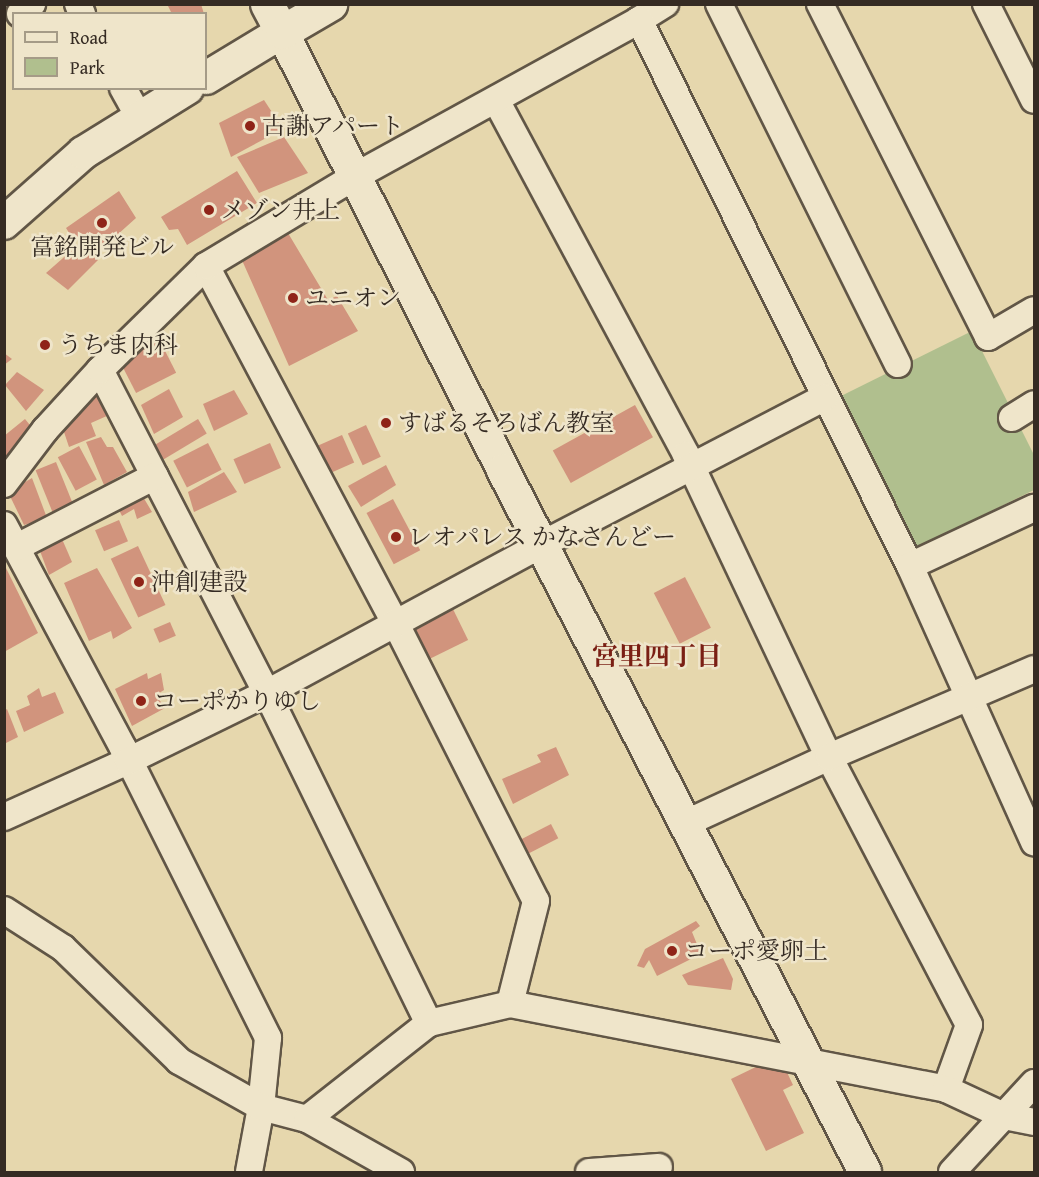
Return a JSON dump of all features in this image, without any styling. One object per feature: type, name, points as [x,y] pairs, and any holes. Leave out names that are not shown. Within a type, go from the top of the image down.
[{"type":"main road","points":[[274,18],[330,4]]},
{"type":"street","points":[[4,484],[45,430],[100,370],[206,266],[354,177],[665,4]]},
{"type":"street","points":[[719,4],[898,364]]},
{"type":"street","points":[[820,4],[988,337],[1035,310]]},
{"type":"street","points":[[986,4],[1035,100]]},
{"type":"street","points":[[207,77],[274,18],[541,545],[865,1173]]},
{"type":"street","points":[[639,20],[909,566],[1035,842]]},
{"type":"street","points":[[124,90],[139,117]]},
{"type":"street","points":[[4,223],[83,153],[185,90]]},
{"type":"street","points":[[496,100],[691,466],[829,757],[969,1025],[946,1089]]},
{"type":"street","points":[[206,266],[395,623],[515,854],[536,901],[510,1004]]},
{"type":"street","points":[[100,370],[267,693],[429,1023]]},
{"type":"street","points":[[4,817],[128,761],[267,693],[541,545],[825,397]]},
{"type":"street","points":[[1012,418],[1035,404]]},
{"type":"street","points":[[17,548],[155,476]]},
{"type":"street","points":[[909,566],[1035,508]]},
{"type":"street","points":[[4,525],[128,761],[268,1038],[261,1107],[249,1173]]},
{"type":"street","points":[[684,824],[829,757],[1035,669]]},
{"type":"street","points":[[4,909],[63,948],[179,1062],[261,1107],[307,1119],[401,1173]]},
{"type":"street","points":[[307,1119],[429,1023],[510,1004],[808,1060],[946,1089],[1004,1116],[1035,1122]]},
{"type":"street","points":[[952,1173],[1035,1083]]},
{"type":"street","points":[[588,1173],[659,1167]]},
{"type":"green space","points":[[972,331],[1034,455],[1034,490],[918,547],[909,542],[839,397]]},
{"type":"building","points":[[167,4],[201,4],[203,12],[171,12]]},
{"type":"building","name":"古謝アパート","points":[[264,100],[283,129],[231,157],[219,123]]},
{"type":"building","points":[[284,137],[308,173],[259,193],[237,157]]},
{"type":"building","name":"メゾン井上","points":[[237,171],[257,203],[187,245],[178,229],[169,230],[161,217]]},
{"type":"building","name":"富銘開発ビル","points":[[119,191],[136,218],[97,253],[82,239],[73,239],[66,228]]},
{"type":"building","name":"ユニオン","points":[[288,233],[328,300],[337,296],[358,331],[289,366],[241,258]]},
{"type":"building","points":[[79,244],[98,260],[68,290],[46,273]]},
{"type":"building","points":[[158,337],[176,373],[136,393],[118,357]]},
{"type":"building","points":[[4,353],[12,359],[4,365]]},
{"type":"building","points":[[17,372],[44,390],[26,411],[5,385]]},
{"type":"building","points":[[169,389],[183,417],[154,434],[141,405]]},
{"type":"building","points":[[92,390],[109,415],[91,423],[96,436],[69,447],[60,420],[85,408],[80,399]]},
{"type":"building","points":[[234,390],[248,414],[214,431],[203,404]]},
{"type":"building","points":[[635,405],[653,437],[571,483],[553,451]]},
{"type":"building","points":[[25,419],[34,430],[4,463],[4,436]]},
{"type":"building","points":[[198,419],[207,434],[163,460],[154,445]]},
{"type":"building","points":[[366,425],[381,457],[363,465],[348,433]]},
{"type":"building","points":[[342,435],[354,462],[330,473],[318,446]]},
{"type":"building","points":[[101,437],[107,447],[113,447],[127,472],[104,485],[86,442]]},
{"type":"building","points":[[208,443],[222,470],[187,487],[173,461]]},
{"type":"building","points":[[270,443],[281,468],[244,484],[233,459]]},
{"type":"building","points":[[79,446],[97,480],[76,491],[58,457]]},
{"type":"building","points":[[56,462],[73,504],[52,512],[36,470]]},
{"type":"building","points":[[386,465],[396,485],[361,507],[348,486]]},
{"type":"building","points":[[224,472],[237,492],[194,512],[188,492]]},
{"type":"building","points":[[32,478],[47,518],[24,525],[8,492]]},
{"type":"building","points":[[139,490],[152,512],[137,519],[134,509],[122,516],[117,506]]},
{"type":"building","name":"レオパレス かなさんどー","points":[[393,499],[420,550],[394,564],[367,513]]},
{"type":"building","points":[[119,520],[128,541],[104,551],[95,530]]},
{"type":"building","points":[[59,532],[72,562],[49,575],[37,543]]},
{"type":"building","name":"沖創建設","points":[[138,546],[165,605],[138,618],[111,559]]},
{"type":"building","points":[[4,564],[38,633],[4,652]]},
{"type":"building","points":[[97,568],[132,628],[113,639],[111,631],[89,641],[64,583]]},
{"type":"building","points":[[685,577],[711,628],[680,644],[654,593]]},
{"type":"building","points":[[451,605],[468,640],[426,661],[409,626]]},
{"type":"building","points":[[170,622],[176,636],[159,643],[153,629]]},
{"type":"building","name":"コーポかりゆし","points":[[147,673],[148,679],[161,673],[164,690],[156,695],[165,708],[132,726],[115,689]]},
{"type":"building","points":[[39,688],[42,697],[55,692],[64,713],[24,732],[16,711],[30,705],[27,696]]},
{"type":"building","points":[[7,709],[18,737],[4,744],[4,711]]},
{"type":"building","points":[[556,747],[569,775],[513,804],[502,779],[541,762],[537,755]]},
{"type":"building","points":[[551,824],[558,838],[527,854],[520,840]]},
{"type":"building","name":"コーポ愛卵土","points":[[696,921],[700,926],[692,932],[701,954],[657,976],[649,960],[644,968],[637,966],[645,949]]},
{"type":"building","points":[[723,958],[733,979],[731,990],[688,985],[682,975]]},
{"type":"building","points":[[770,1060],[775,1071],[784,1066],[793,1085],[783,1090],[804,1133],[766,1151],[731,1079]]},
{"type":"place","name":"古謝アパート","points":[[250,126]]},
{"type":"place","name":"メゾン井上","points":[[209,210]]},
{"type":"place","name":"富銘開発ビル","points":[[102,223]]},
{"type":"place","name":"ユニオン","points":[[293,298]]},
{"type":"place","name":"うちま内科","points":[[45,345]]},
{"type":"place","name":"すばるそろばん教室","points":[[386,423]]},
{"type":"place","name":"レオパレス かなさんどー","points":[[396,537]]},
{"type":"place","name":"沖創建設","points":[[139,582]]},
{"type":"place","name":"コーポかりゆし","points":[[141,701]]},
{"type":"place","name":"コーポ愛卵土","points":[[672,951]]},
{"type":"district","name":"宮里四丁目","points":[[657,656]]}]
